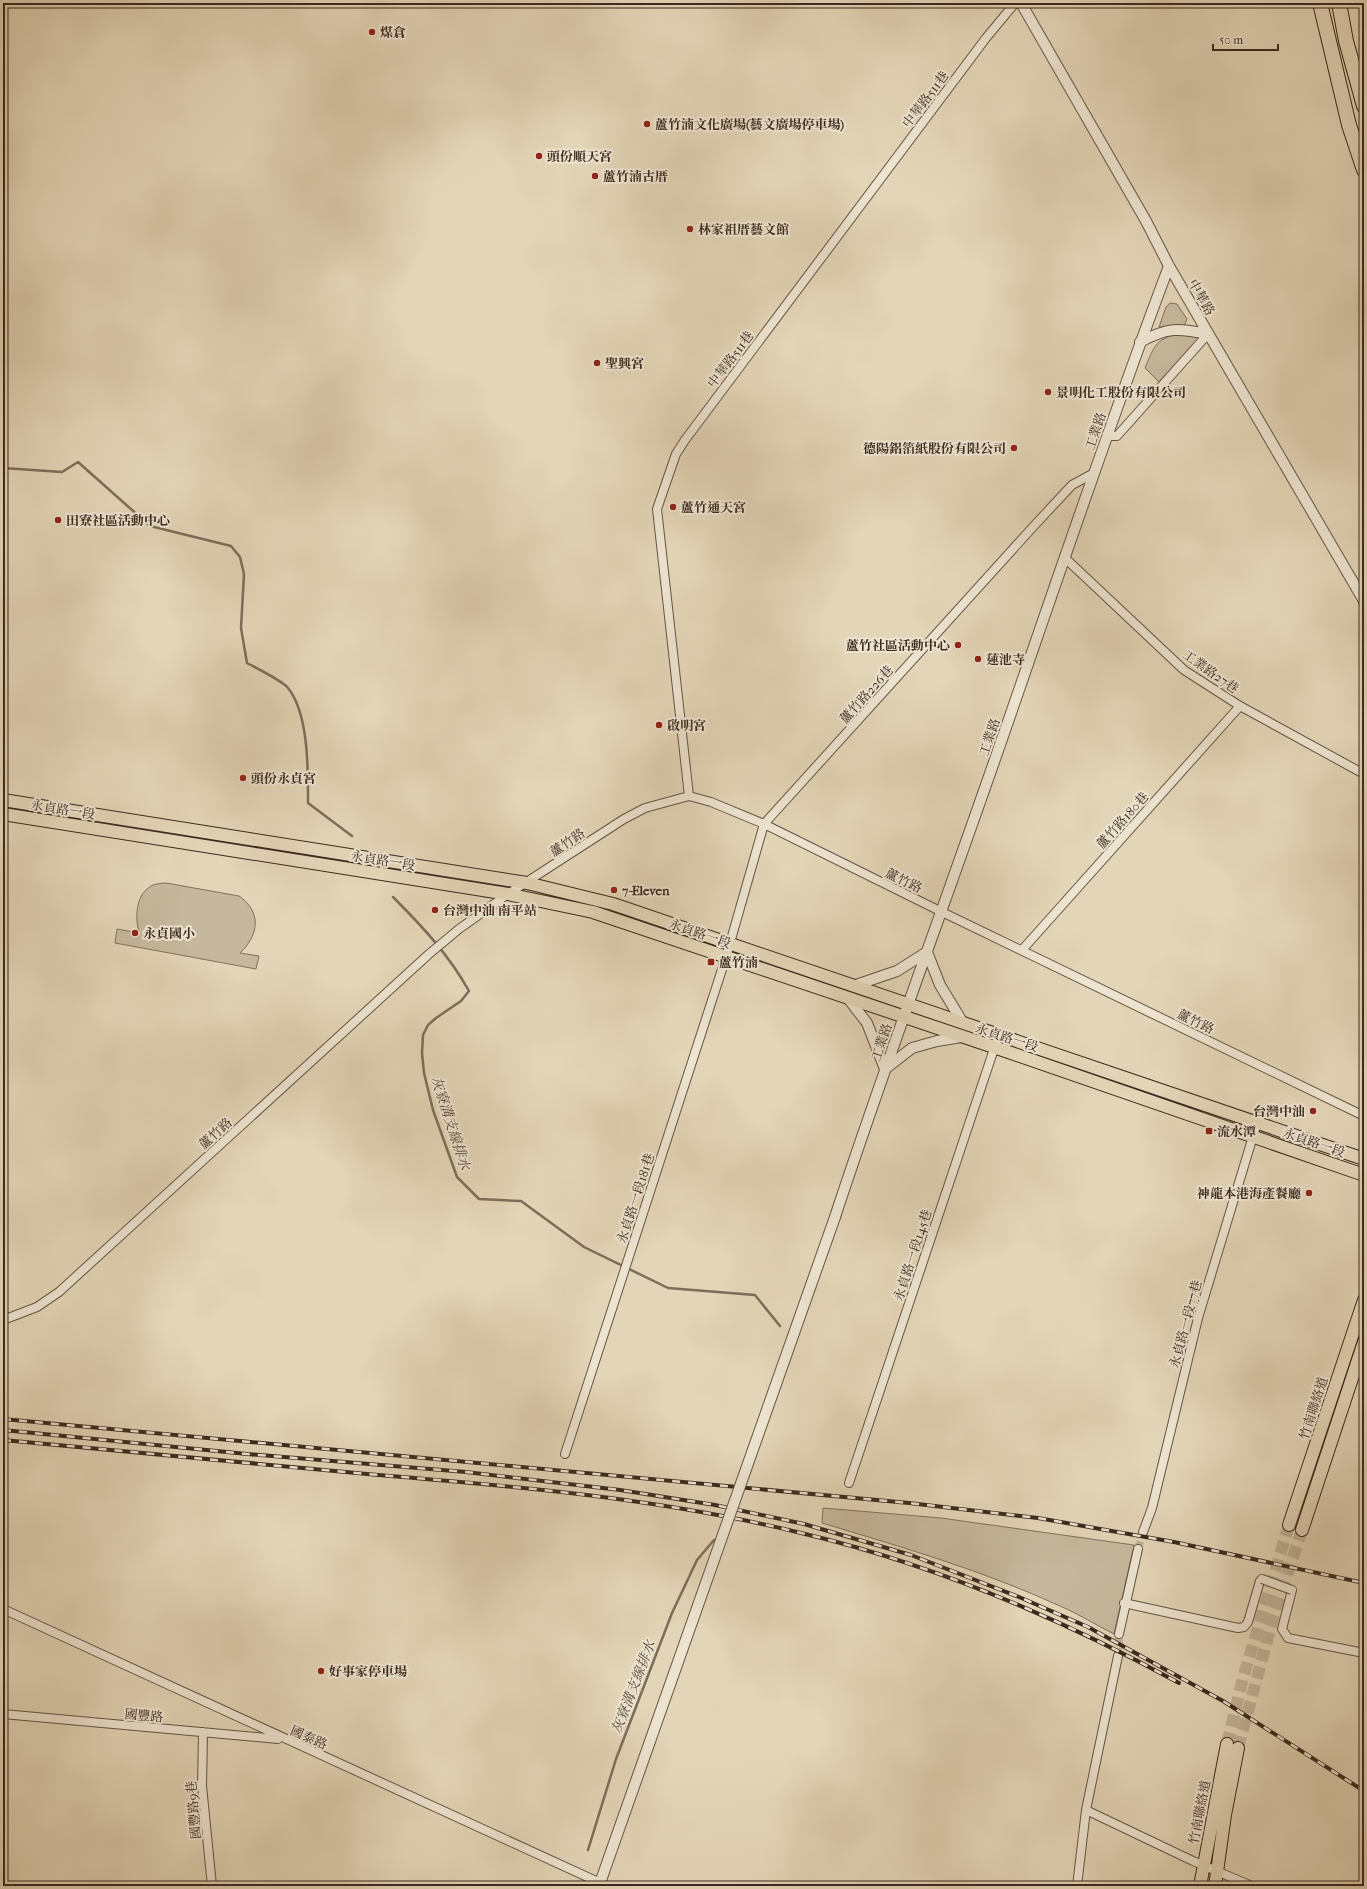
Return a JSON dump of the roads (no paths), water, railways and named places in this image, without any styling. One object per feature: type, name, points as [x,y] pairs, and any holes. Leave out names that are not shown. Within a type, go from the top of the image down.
[{"type":"highway","points":[[1320,3],[1349,126],[1364,170]]},
{"type":"highway","points":[[1339,3],[1346,41],[1364,106]]},
{"type":"main road","name":"永貞路一段","points":[[3,800],[527,883],[612,904],[848,997],[903,1017],[1364,1174]]},
{"type":"main road","name":"永貞路一段","points":[[3,814],[508,894],[593,912],[853,986],[999,1034],[1364,1159]]},
{"type":"main road","points":[[110,831],[111,818]]},
{"type":"main road","points":[[1344,1166],[1364,1183]]},
{"type":"main road","name":"竹南聯絡道","points":[[1289,1526],[1364,1300]]},
{"type":"main road","points":[[1302,1530],[1364,1342]]},
{"type":"main road","name":"竹南聯絡道","points":[[1200,1886],[1203,1865],[1232,1746],[1225,1815],[1215,1886]]},
{"type":"street","name":"中華路511巷","points":[[689,796],[657,510],[676,454],[812,269],[986,38],[1015,3]]},
{"type":"street","name":"中華路","points":[[1021,3],[1146,221],[1169,266],[1208,334],[1364,601]]},
{"type":"street","name":"工業路","points":[[602,1885],[612,1849],[835,1217],[903,1017],[942,912],[1140,342],[1169,266]]},
{"type":"street","points":[[1140,342],[1159,332],[1175,329],[1208,334]]},
{"type":"street","points":[[1107,436],[1117,436],[1208,334]]},
{"type":"street","name":"蘆竹路226巷","points":[[728,950],[764,824],[1072,485],[1094,473]]},
{"type":"street","name":"工業路27巷","points":[[1065,558],[1184,670],[1240,706],[1364,774]]},
{"type":"street","name":"蘆竹路180巷","points":[[1022,950],[1240,706]]},
{"type":"street","name":"蘆竹路","points":[[3,1320],[37,1307],[59,1292],[182,1178],[445,941],[508,894],[527,883],[624,818],[645,808],[689,796],[711,802],[764,824],[942,912],[1364,1116]]},
{"type":"street","name":"永貞路一段181巷","points":[[565,1454],[728,950]]},
{"type":"street","points":[[853,986],[896,971],[927,952],[940,985],[963,1022]]},
{"type":"street","points":[[848,997],[867,1023],[885,1069],[912,1048],[936,1040],[961,1036]]},
{"type":"street","name":"永貞路一段145巷","points":[[849,1483],[999,1034]]},
{"type":"street","name":"永貞路一段77巷","points":[[1142,1532],[1152,1508],[1198,1318],[1257,1123]]},
{"type":"street","points":[[1119,1634],[1124,1603],[1138,1549]]},
{"type":"street","points":[[1124,1603],[1238,1628],[1244,1627],[1248,1622],[1260,1581],[1262,1580],[1292,1590],[1282,1629],[1288,1638],[1364,1653]]},
{"type":"street","name":"國泰路","points":[[3,1609],[283,1739],[386,1784],[602,1885]]},
{"type":"street","points":[[1077,1886],[1086,1810],[1118,1656]]},
{"type":"street","name":"國豐路","points":[[3,1714],[283,1739]]},
{"type":"street","name":"國豐路9巷","points":[[202,1732],[202,1786],[212,1886]]},
{"type":"street","points":[[1086,1810],[1203,1865],[1218,1870],[1252,1886]]},
{"type":"waterway","points":[[3,468],[62,472],[78,462],[150,526],[231,546],[240,557],[244,574],[241,628],[247,663],[285,685],[295,699],[304,727],[308,775],[308,803],[352,836]]},
{"type":"waterway","name":"灰寮溝支線排水","points":[[393,897],[444,953],[469,991],[461,1001],[428,1025],[423,1035],[422,1053],[424,1073],[433,1110],[457,1177],[479,1199],[521,1201],[584,1247],[668,1288],[755,1295],[780,1326]]},
{"type":"waterway","name":"灰寮溝支線排水","points":[[588,1850],[616,1759],[672,1613],[697,1560],[714,1540]]},
{"type":"tunnel","points":[[1227,1744],[1243,1678],[1289,1525]]},
{"type":"tunnel","points":[[1238,1748],[1274,1615],[1302,1530]]},
{"type":"tunnel","points":[[1138,1549],[1143,1532]]},
{"type":"tunnel","points":[[1118,1656],[1119,1634]]},
{"type":"railway","points":[[3,1419],[909,1503],[1038,1518],[1174,1542],[1364,1583]]},
{"type":"railway","points":[[3,1430],[247,1454],[466,1472],[620,1490],[715,1505],[804,1524],[911,1555],[1019,1597],[1088,1627],[1223,1701],[1364,1791]]},
{"type":"railway","points":[[3,1440],[476,1483],[640,1502],[748,1521],[801,1533],[899,1560],[995,1595],[1088,1636],[1179,1683]]},
{"type":"place","name":"煤倉","points":[[372,32]]},
{"type":"place","name":"蘆竹湳文化廣場(藝文廣場停車場)","points":[[647,124]]},
{"type":"place","name":"頭份順天宮","points":[[539,156]]},
{"type":"place","name":"蘆竹湳古厝","points":[[595,176]]},
{"type":"place","name":"林家祖厝藝文館","points":[[690,229]]},
{"type":"place","name":"聖興宮","points":[[597,363]]},
{"type":"place","name":"景明化工股份有限公司","points":[[1048,392]]},
{"type":"place","name":"德陽鋁箔紙股份有限公司","points":[[1014,448]]},
{"type":"place","name":"蘆竹通天宮","points":[[673,507]]},
{"type":"place","name":"田寮社區活動中心","points":[[58,520]]},
{"type":"place","name":"蘆竹社區活動中心","points":[[958,645]]},
{"type":"place","name":"蓮池寺","points":[[978,659]]},
{"type":"place","name":"啟明宮","points":[[659,725]]},
{"type":"place","name":"頭份永貞宮","points":[[243,778]]},
{"type":"place","name":"7-Eleven","points":[[614,890]]},
{"type":"place","name":"台灣中油 南平站","points":[[435,910]]},
{"type":"place","name":"永貞國小","points":[[135,933]]},
{"type":"place","name":"蘆竹湳","points":[[711,962]]},
{"type":"place","name":"台灣中油","points":[[1313,1111]]},
{"type":"place","name":"流水潭","points":[[1209,1131]]},
{"type":"place","name":"神龍本港海產餐廳","points":[[1309,1193]]},
{"type":"place","name":"好事家停車場","points":[[321,1671]]}]
